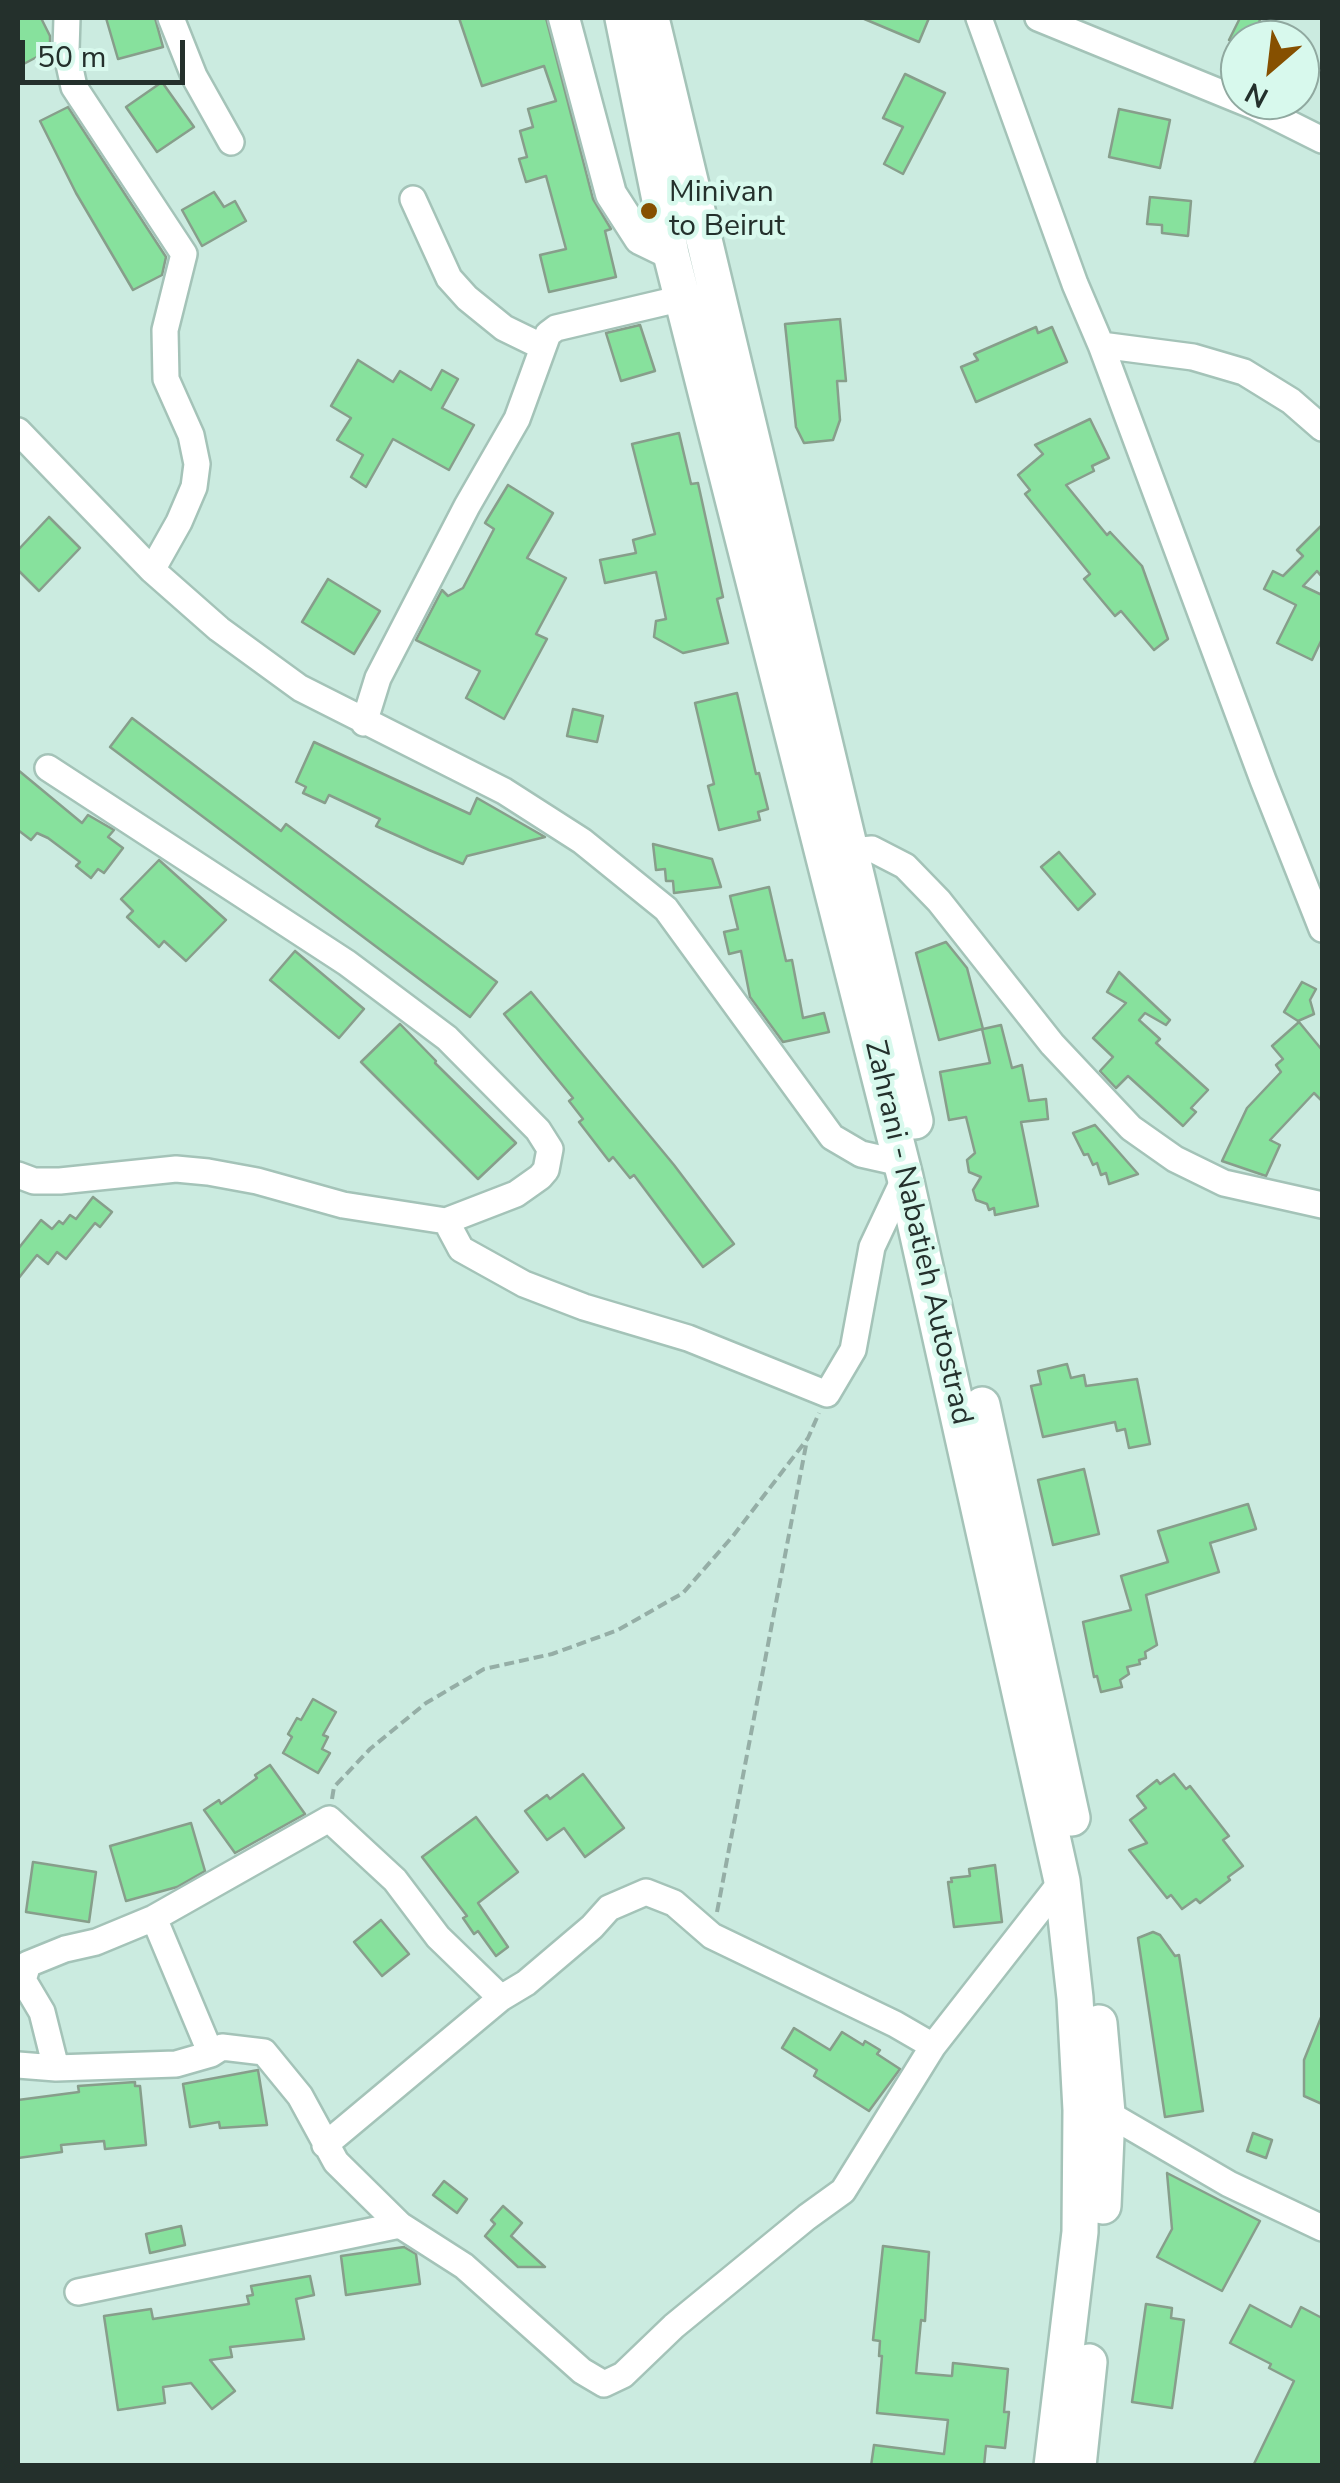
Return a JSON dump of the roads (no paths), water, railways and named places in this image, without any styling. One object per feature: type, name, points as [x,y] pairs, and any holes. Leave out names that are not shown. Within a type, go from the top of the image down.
[{"type":"highway","name":"Zahrani - Nabatieh Autostrad","points":[[622,18],[682,298],[888,1053]]},
{"type":"highway","name":"Zahrani - Nabatieh Autostrad","points":[[651,18],[852,851],[904,1152],[1062,1881],[1075,1998],[1081,2110],[1080,2232],[1052,2466]]},
{"type":"highway","name":"Zahrani - Nabatieh Autostrad","points":[[904,1152],[990,1436],[1086,1890],[1107,2113],[1101,2245],[1078,2466]]},
{"type":"main road","points":[[564,18],[611,194],[640,238],[671,254]]},
{"type":"street","points":[[67,18],[66,50],[74,86],[184,254],[165,330],[166,378],[191,435],[197,464],[194,487],[152,570]]},
{"type":"street","points":[[171,18],[194,76],[231,142]]},
{"type":"street","points":[[980,18],[1075,284],[1102,345],[1322,929]]},
{"type":"street","points":[[1038,18],[1256,107],[1322,140]]},
{"type":"street","points":[[413,198],[448,278],[504,328],[543,346]]},
{"type":"street","points":[[364,723],[378,678],[467,506],[518,419],[548,334],[556,328],[682,298]]},
{"type":"street","points":[[1102,345],[1193,357],[1244,372],[1291,400],[1322,428]]},
{"type":"street","points":[[18,431],[152,570],[219,629],[300,688],[504,791],[582,842],[666,909],[832,1137],[861,1154],[904,1152],[872,1248],[853,1350],[827,1394],[688,1338],[550,1296],[461,1249],[446,1221]]},
{"type":"street","points":[[18,1175],[34,1181],[60,1181],[176,1169],[208,1172],[258,1181],[343,1205],[446,1221],[516,1194],[546,1170],[550,1149],[538,1130],[447,1038],[347,962],[48,768]]},
{"type":"street","points":[[852,851],[872,850],[906,866],[939,901],[1052,1044],[1131,1128],[1175,1159],[1224,1183],[1322,1204]]},
{"type":"street","points":[[56,2068],[42,2012],[24,1980],[28,1964],[154,1918],[330,1819],[395,1880],[438,1937],[501,1998]]},
{"type":"street","points":[[18,2065],[56,2068],[176,2064],[212,2054],[222,2046],[264,2052],[300,2096],[336,2162],[400,2225],[464,2266],[593,2379],[604,2384],[614,2381],[674,2326],[843,2190],[933,2046],[1062,1881]]},
{"type":"street","points":[[324,2145],[501,1998],[540,1972],[609,1908],[646,1892],[674,1903],[712,1936],[933,2046]]},
{"type":"street","points":[[154,1918],[212,2054]]},
{"type":"street","points":[[1107,2113],[1229,2184],[1322,2228]]},
{"type":"street","points":[[78,2292],[400,2225]]},
{"type":"place","name":"Minivan to Beirut","points":[[649,211]]}]
